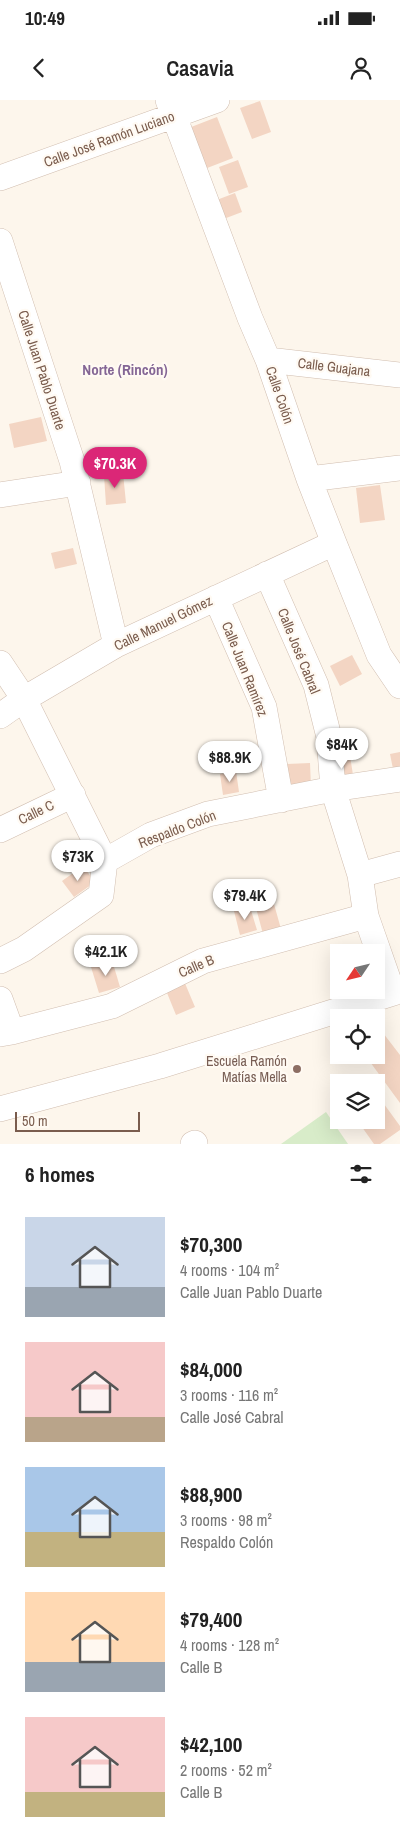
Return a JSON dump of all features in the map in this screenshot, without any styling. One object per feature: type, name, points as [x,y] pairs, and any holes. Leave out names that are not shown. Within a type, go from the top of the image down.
[{"type":"street","name":"Calle José Ramón Luciano","points":[[0,178],[171,108],[218,100]]},
{"type":"street","name":"Calle Colón","points":[[171,108],[250,318],[268,360],[309,480],[379,655],[397,676]]},
{"type":"street","name":"Calle Juan Pablo Duarte","points":[[0,241],[78,483],[116,645]]},
{"type":"street","name":"Calle Guajana","points":[[268,360],[400,375]]},
{"type":"street","points":[[309,480],[400,468]]},
{"type":"street","points":[[0,495],[78,483]]},
{"type":"street","name":"Calle Manuel Gómez","points":[[0,716],[116,645],[334,542]]},
{"type":"street","name":"Calle José Cabral","points":[[267,574],[316,685],[329,737],[333,789],[360,874],[366,916],[396,992]]},
{"type":"street","name":"Calle Juan Ramírez","points":[[216,598],[264,707],[281,800]]},
{"type":"street","points":[[0,663],[24,700],[105,861],[101,895],[24,949],[0,961]]},
{"type":"street","name":"Respaldo Colón","points":[[105,861],[151,836],[208,814],[333,789],[400,779]]},
{"type":"street","name":"Calle C","points":[[0,830],[73,795]]},
{"type":"street","points":[[360,874],[400,864]]},
{"type":"street","name":"Calle B","points":[[6,1033],[112,1006],[203,961],[366,916]]},
{"type":"street","points":[[0,1109],[160,1066],[396,992]]},
{"type":"street","points":[[0,999],[6,1033]]},
{"type":"green space","points":[[326,1112],[330,1118],[330,1129],[338,1129],[348,1144],[281,1144]]},
{"type":"building","points":[[260,101],[271,132],[252,139],[240,108]]},
{"type":"building","points":[[217,117],[233,158],[202,170],[186,129]]},
{"type":"building","points":[[238,160],[248,187],[229,194],[219,167]]},
{"type":"building","points":[[235,193],[242,212],[221,220],[214,201]]},
{"type":"building","points":[[41,417],[47,441],[14,448],[9,424]]},
{"type":"building","points":[[123,473],[126,503],[106,505],[104,475]]},
{"type":"building","points":[[380,485],[385,520],[360,523],[356,488]]},
{"type":"building","points":[[73,548],[77,564],[55,569],[51,553]]},
{"type":"building","points":[[352,655],[362,674],[340,686],[330,666]]},
{"type":"building","points":[[400,752],[400,773],[394,774],[390,754]]},
{"type":"building","points":[[350,756],[354,781],[335,784],[331,759]]},
{"type":"building","points":[[310,763],[311,788],[289,789],[287,764]]},
{"type":"building","points":[[236,771],[239,792],[223,795],[220,774]]},
{"type":"building","points":[[83,866],[95,882],[74,897],[62,881]]},
{"type":"building","points":[[274,904],[281,929],[263,934],[256,908]]},
{"type":"building","points":[[250,907],[257,930],[240,935],[234,911]]},
{"type":"building","points":[[112,960],[120,987],[99,993],[91,967]]},
{"type":"building","points":[[184,981],[195,1007],[176,1015],[165,988]]},
{"type":"building","points":[[385,1036],[400,1055],[400,1103],[385,1082],[385,1074],[379,1074],[372,1064],[385,1064]]},
{"type":"building","points":[[385,1105],[400,1126],[400,1130],[380,1144],[374,1144],[363,1129],[385,1129]]},
{"type":"place","name":"Escuela Ramón Matías Mella","points":[[297,1069]]},
{"type":"district","name":"Norte (Rincón)","points":[[125,370]]}]
